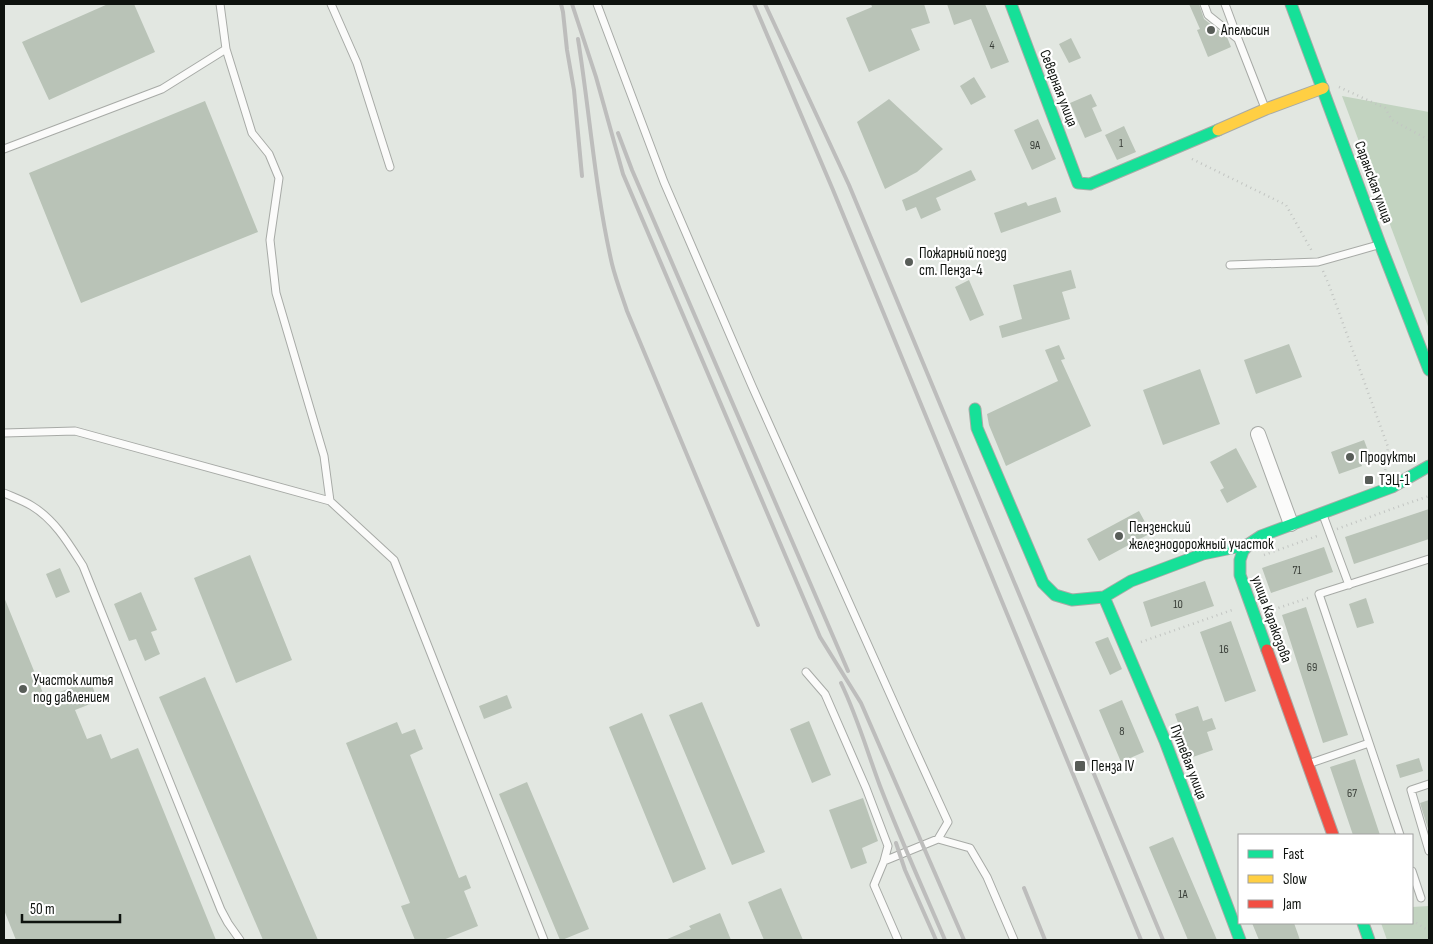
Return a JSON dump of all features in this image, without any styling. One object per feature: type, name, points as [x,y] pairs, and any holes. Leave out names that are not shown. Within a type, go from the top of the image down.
[{"type":"street","name":"Северная улица","points":[[1011,4],[1078,183],[1090,184],[1166,152]]},
{"type":"street","name":"Саранская улица","points":[[1291,4],[1429,370]]},
{"type":"street","points":[[1166,152],[1266,109],[1323,88]]},
{"type":"street","points":[[975,409],[977,428],[1043,583],[1055,595],[1072,600],[1104,598],[1131,582],[1203,554],[1246,545],[1261,536],[1392,486],[1429,466]]},
{"type":"street","points":[[1258,434],[1291,524]]},
{"type":"street","name":"улица Каракозова","points":[[1246,545],[1239,558],[1240,575],[1332,834]]},
{"type":"street","name":"Путевая улица","points":[[1104,598],[1165,741],[1240,940]]},
{"type":"street","points":[[1363,924],[1369,940]]},
{"type":"lane","points":[[220,4],[226,49],[252,133],[269,154],[279,178],[270,240],[276,293],[324,456],[330,501]]},
{"type":"lane","points":[[331,4],[357,63],[390,168]]},
{"type":"lane","points":[[597,4],[664,182],[744,368],[948,822],[938,839],[884,861]]},
{"type":"lane","points":[[1204,4],[1208,15],[1238,39]]},
{"type":"lane","points":[[1225,4],[1266,109]]},
{"type":"lane","points":[[4,150],[162,89],[226,49]]},
{"type":"lane","points":[[1230,264],[1318,262],[1380,244]]},
{"type":"lane","points":[[4,433],[76,431],[330,501],[394,560],[544,940]]},
{"type":"lane","points":[[4,493],[32,506],[51,521],[70,545],[83,566],[221,910],[240,940]]},
{"type":"lane","points":[[1322,512],[1349,585]]},
{"type":"lane","points":[[1400,834],[1319,594],[1429,559]]},
{"type":"lane","points":[[806,672],[825,694],[866,788],[888,846],[874,884],[898,940]]},
{"type":"lane","points":[[1308,764],[1369,742]]},
{"type":"lane","points":[[1429,784],[1411,790],[1429,851]]},
{"type":"lane","points":[[938,839],[970,848],[987,877],[1014,940]]},
{"type":"lane","points":[[1413,874],[1421,898]]},
{"type":"path","points":[[1323,88],[1340,87],[1385,108],[1392,120],[1429,140]]},
{"type":"path","points":[[1166,152],[1193,160],[1286,205],[1330,285],[1388,447],[1386,473],[1377,476]]},
{"type":"path","points":[[1264,555],[1429,496]]},
{"type":"path","points":[[1125,647],[1241,607],[1255,616],[1319,594]]},
{"type":"path","points":[[1413,921],[1429,931]]},
{"type":"green space","points":[[1342,96],[1429,112],[1429,329]]},
{"type":"green space","points":[[1429,906],[1429,940],[1387,940],[1381,924],[1413,924],[1413,907]]},
{"type":"building","points":[[108,4],[134,4],[155,52],[49,100],[22,42]]},
{"type":"building","points":[[871,4],[924,4],[930,23],[911,29],[920,50],[869,72],[846,18],[872,7]]},
{"type":"building","points":[[947,4],[985,4],[1009,62],[991,69],[971,19],[954,25]]},
{"type":"building","name":"Апельсин","points":[[1189,4],[1199,4],[1204,19],[1227,37],[1231,47],[1208,57],[1197,30],[1200,29]]},
{"type":"building","points":[[1071,38],[1081,58],[1069,63],[1059,44]]},
{"type":"building","points":[[974,77],[986,97],[971,105],[960,86]]},
{"type":"building","points":[[1091,94],[1097,106],[1092,108],[1102,131],[1085,138],[1070,103]]},
{"type":"building","points":[[889,99],[943,149],[917,172],[885,189],[857,122]]},
{"type":"building","points":[[205,101],[258,232],[81,303],[29,173]]},
{"type":"building","points":[[1038,119],[1056,159],[1032,170],[1014,130]]},
{"type":"building","points":[[1124,126],[1136,152],[1117,160],[1105,135]]},
{"type":"building","points":[[971,170],[976,180],[936,198],[941,210],[921,219],[916,207],[906,211],[902,200]]},
{"type":"building","points":[[1056,197],[1061,212],[1001,233],[994,213],[1026,202],[1028,206]]},
{"type":"building","points":[[1071,270],[1076,288],[1062,292],[1070,319],[1002,338],[999,326],[1022,319],[1013,285]]},
{"type":"building","points":[[969,280],[984,315],[970,321],[955,287]]},
{"type":"building","points":[[1289,344],[1302,377],[1256,394],[1244,360]]},
{"type":"building","points":[[1059,345],[1065,359],[1061,360],[1091,426],[1006,466],[989,425],[987,414],[1058,381],[1045,350]]},
{"type":"building","points":[[1200,369],[1220,424],[1163,445],[1143,390]]},
{"type":"building","name":"Продукты","points":[[1364,440],[1370,456],[1360,460],[1362,466],[1339,474],[1331,452]]},
{"type":"building","points":[[1236,448],[1257,487],[1227,503],[1220,490],[1224,488],[1210,462]]},
{"type":"building","points":[[1429,509],[1429,539],[1354,564],[1345,537]]},
{"type":"building","name":"Пензенский железнодорожный участок","points":[[1139,511],[1151,533],[1099,561],[1087,539]]},
{"type":"building","points":[[1324,547],[1333,572],[1271,593],[1262,568]]},
{"type":"building","points":[[250,555],[292,660],[236,683],[194,578]]},
{"type":"building","points":[[60,568],[70,592],[56,598],[46,574]]},
{"type":"building","points":[[1205,581],[1214,606],[1151,627],[1143,602]]},
{"type":"building","points":[[141,592],[157,630],[151,632],[160,654],[145,661],[136,639],[129,641],[114,604]]},
{"type":"building","points":[[4,597],[45,698],[90,680],[98,701],[75,710],[87,739],[101,734],[111,759],[138,748],[216,940],[16,940],[4,910]]},
{"type":"building","points":[[1366,598],[1374,623],[1357,628],[1349,604]]},
{"type":"building","points":[[1306,607],[1348,735],[1323,743],[1282,615]]},
{"type":"building","points":[[1231,621],[1256,691],[1225,702],[1200,632]]},
{"type":"building","points":[[1108,637],[1122,669],[1110,675],[1095,642]]},
{"type":"building","points":[[205,677],[318,940],[263,940],[159,697]]},
{"type":"building","points":[[507,695],[512,708],[484,719],[479,706]]},
{"type":"building","points":[[1122,700],[1144,752],[1121,762],[1099,710]]},
{"type":"building","points":[[702,702],[765,852],[732,865],[669,715]]},
{"type":"building","points":[[1198,706],[1203,721],[1212,718],[1216,729],[1207,732],[1213,750],[1190,758],[1175,714]]},
{"type":"building","points":[[642,713],[706,869],[673,883],[609,727]]},
{"type":"building","points":[[809,721],[831,775],[812,783],[790,729]]},
{"type":"building","points":[[397,722],[402,734],[415,729],[423,749],[410,755],[459,878],[466,875],[471,888],[464,891],[478,926],[443,940],[415,940],[401,906],[410,903],[346,743]]},
{"type":"building","points":[[1419,758],[1423,771],[1400,778],[1396,765]]},
{"type":"building","points":[[1355,759],[1380,834],[1353,834],[1330,767]]},
{"type":"building","points":[[527,782],[589,929],[562,940],[560,940],[499,794]]},
{"type":"building","points":[[863,798],[878,841],[862,848],[867,863],[851,869],[829,810]]},
{"type":"building","points":[[1429,800],[1429,832],[1420,803]]},
{"type":"building","points":[[1173,837],[1217,940],[1188,940],[1149,847]]},
{"type":"building","points":[[781,888],[803,940],[764,940],[748,902]]},
{"type":"building","points":[[720,913],[731,940],[665,940],[691,929],[689,926]]},
{"type":"building","points":[[1252,924],[1294,924],[1300,940],[1259,940]]},
{"type":"railway","points":[[561,4],[574,90],[582,176]]},
{"type":"railway","points":[[572,4],[596,77],[623,174],[820,637],[861,703],[964,940]]},
{"type":"railway","points":[[754,4],[833,190],[1141,940]]},
{"type":"railway","points":[[765,4],[849,185],[1163,940]]},
{"type":"railway","points":[[578,39],[601,208],[615,276],[627,311],[758,625]]},
{"type":"railway","points":[[618,133],[632,170],[848,671]]},
{"type":"railway","points":[[841,683],[857,721],[880,786],[945,940]]},
{"type":"railway","points":[[896,843],[905,870],[936,940]]},
{"type":"railway","points":[[1024,888],[1045,940]]},
{"type":"traffic: fast","points":[[1011,4],[1078,183],[1090,184],[1218,130]]},
{"type":"traffic: fast","points":[[1291,4],[1429,370]]},
{"type":"traffic: fast","points":[[975,409],[977,428],[1043,583],[1055,595],[1072,600],[1104,597],[1131,581],[1203,554],[1246,545]]},
{"type":"traffic: fast","points":[[1267,650],[1240,575],[1240,560],[1243,551],[1249,544],[1261,536],[1392,487],[1429,466]]},
{"type":"traffic: fast","points":[[1104,597],[1165,741],[1240,940]]},
{"type":"traffic: fast","points":[[1363,924],[1369,940]]},
{"type":"traffic: slow","points":[[1218,130],[1266,109],[1323,88]]},
{"type":"traffic: jam","points":[[1267,650],[1333,834]]},
{"type":"place","name":"Апельсин","points":[[1211,30]]},
{"type":"place","name":"Пожарный поезд ст. Пенза-4","points":[[909,262]]},
{"type":"place","name":"Продукты","points":[[1350,457]]},
{"type":"place","name":"ТЭЦ-1","points":[[1369,480]]},
{"type":"place","name":"Пензенский железнодорожный участок","points":[[1119,536]]},
{"type":"place","name":"Участок литья под давлением","points":[[23,689]]},
{"type":"place","name":"Пенза IV","points":[[1080,766]]}]
